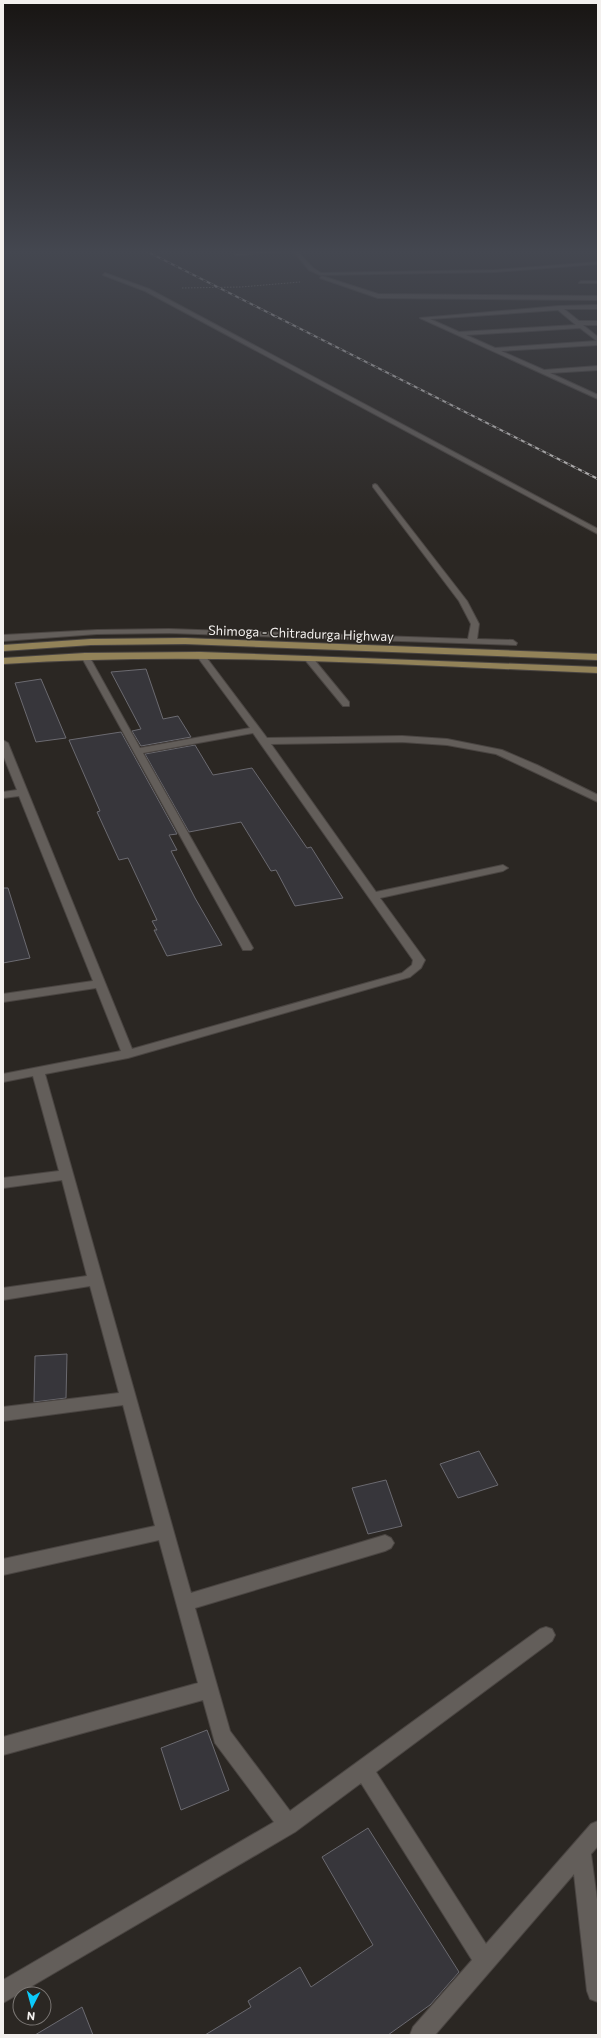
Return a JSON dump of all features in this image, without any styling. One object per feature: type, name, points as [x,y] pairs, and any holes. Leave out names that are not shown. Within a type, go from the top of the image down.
[{"type":"main road","name":"Shimoga - Chitradurga Highway","points":[[3,648],[91,642],[185,641],[598,657]]},
{"type":"main road","points":[[3,661],[85,656],[200,655],[598,670]]},
{"type":"street","points":[[252,346],[598,532]]},
{"type":"street","points":[[484,346],[598,397]]},
{"type":"street","points":[[493,350],[551,346]]},
{"type":"street","points":[[543,372],[598,368]]},
{"type":"street","points":[[375,486],[463,601],[474,624],[472,642]]},
{"type":"street","points":[[3,638],[97,632],[169,631],[513,644]]},
{"type":"street","points":[[3,1078],[128,1054],[406,975],[417,966],[419,960],[264,741],[200,655]]},
{"type":"street","points":[[85,656],[247,948]]},
{"type":"street","points":[[309,659],[346,704]]},
{"type":"street","points":[[137,751],[256,730]]},
{"type":"street","points":[[264,741],[402,739],[448,742],[499,752],[598,798]]},
{"type":"street","points":[[3,743],[7,761],[23,792],[128,1054]]},
{"type":"street","points":[[3,795],[23,792]]},
{"type":"street","points":[[374,896],[503,868]]},
{"type":"street","points":[[3,998],[100,984]]},
{"type":"street","points":[[38,1072],[222,1736],[288,1825]]},
{"type":"street","points":[[3,1183],[67,1176]]},
{"type":"street","points":[[3,1294],[96,1280]]},
{"type":"street","points":[[3,1414],[129,1398]]},
{"type":"street","points":[[3,1567],[166,1531]]},
{"type":"street","points":[[185,1603],[385,1543]]},
{"type":"street","points":[[3,1992],[288,1825],[546,1635]]},
{"type":"street","points":[[3,1746],[209,1689]]},
{"type":"street","points":[[364,1770],[486,1962]]},
{"type":"street","points":[[421,2035],[486,1962],[598,1831]]},
{"type":"street","points":[[581,1852],[598,1991]]},
{"type":"building","points":[[146,669],[163,719],[178,716],[191,737],[141,746],[132,731],[141,729],[111,672]]},
{"type":"building","points":[[41,679],[66,738],[36,742],[15,683]]},
{"type":"building","points":[[121,732],[177,834],[169,835],[177,850],[171,851],[195,898],[222,945],[167,956],[154,930],[157,930],[152,921],[157,920],[128,858],[119,860],[97,812],[100,811],[69,740]]},
{"type":"building","points":[[195,745],[213,775],[252,768],[307,848],[311,847],[343,898],[295,906],[276,870],[271,871],[241,822],[189,832],[145,754]]},
{"type":"building","points":[[3,888],[8,888],[30,958],[3,963]]},
{"type":"building","points":[[67,1354],[66,1398],[34,1402],[35,1356]]},
{"type":"building","points":[[479,1451],[498,1485],[458,1498],[440,1464]]},
{"type":"building","points":[[386,1480],[402,1526],[368,1534],[352,1488]]},
{"type":"building","points":[[207,1730],[229,1790],[181,1810],[161,1748]]},
{"type":"building","points":[[368,1828],[459,1972],[430,2005],[388,2035],[205,2035],[251,2007],[248,2001],[300,1967],[311,1987],[373,1945],[322,1857]]},
{"type":"building","points":[[82,2007],[93,2035],[35,2035]]},
{"type":"railway","points":[[335,346],[598,479]]}]
